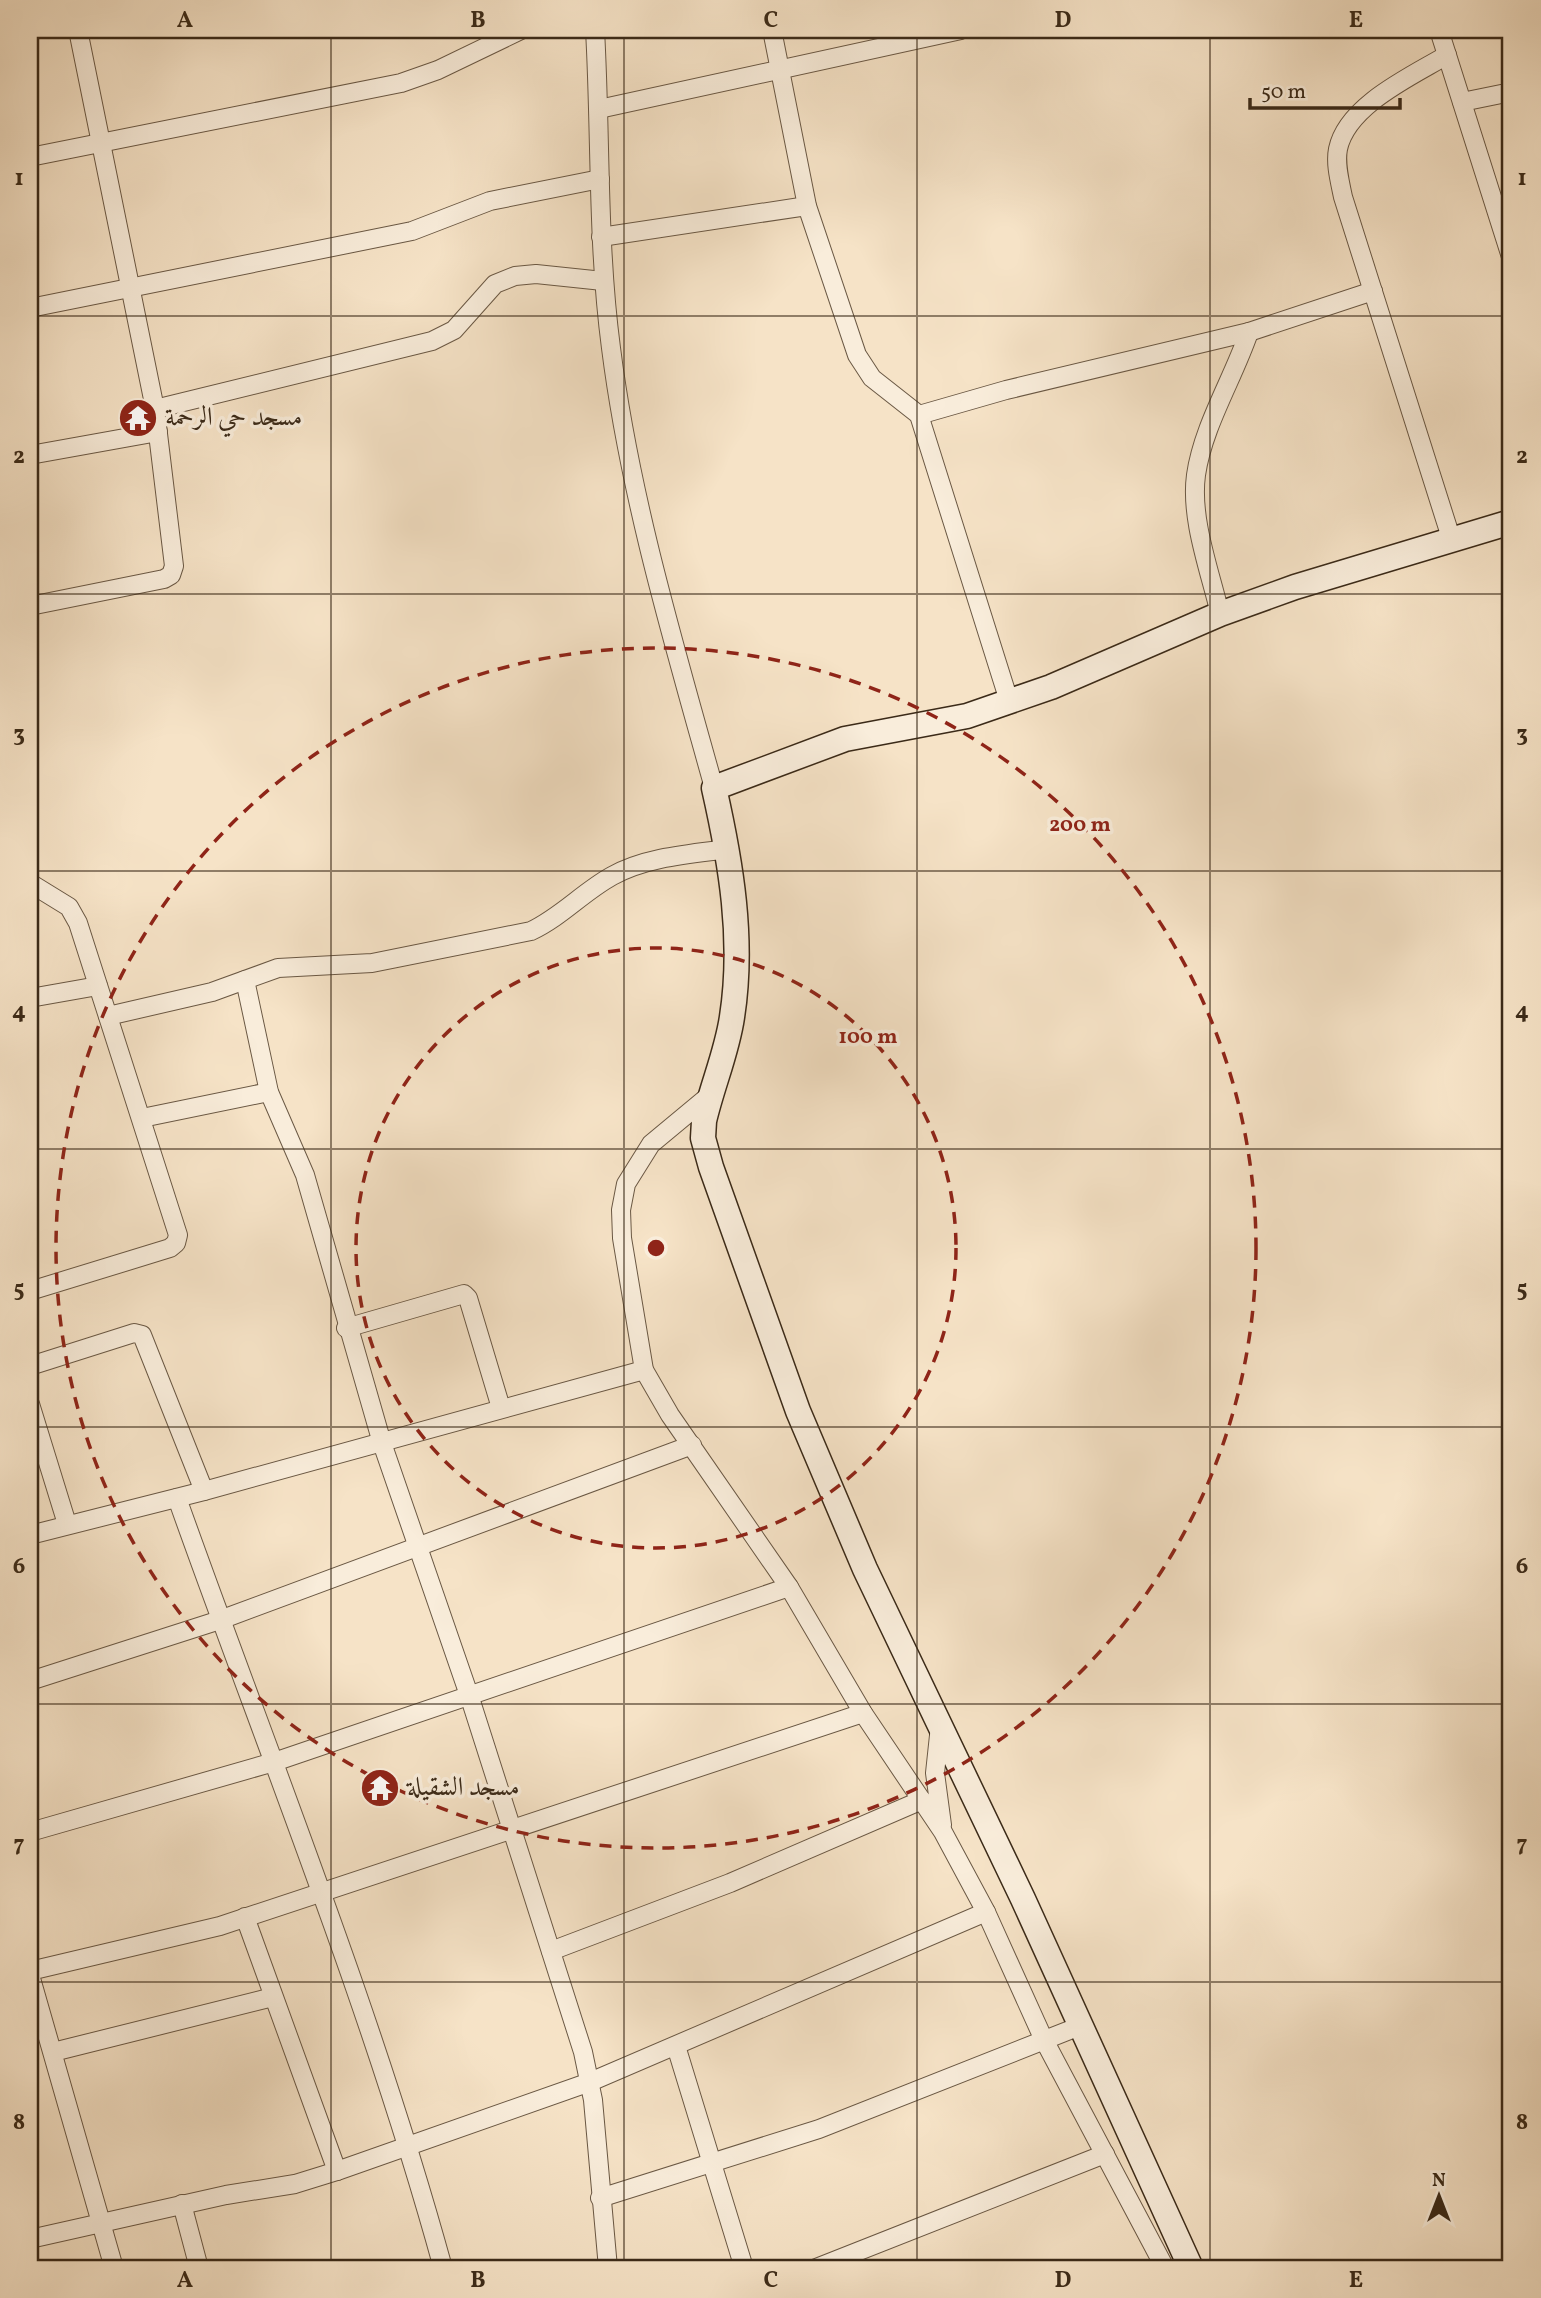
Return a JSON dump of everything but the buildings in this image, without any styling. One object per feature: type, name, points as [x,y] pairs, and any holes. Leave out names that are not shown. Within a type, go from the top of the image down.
[{"type":"street","points":[[30,606],[171,575],[174,566],[155,409],[78,30]]},
{"type":"street","points":[[30,157],[102,145],[218,118],[401,83],[438,70],[521,30]]},
{"type":"street","points":[[595,30],[603,281],[619,401],[641,513],[728,849],[736,917],[733,1016],[710,1095],[703,1139],[764,1323],[865,1569],[1023,1899],[1191,2268]]},
{"type":"street","points":[[772,30],[807,206],[857,355],[872,378],[919,415],[1009,701]]},
{"type":"street","points":[[599,108],[961,30]]},
{"type":"street","points":[[1439,30],[1508,236],[1511,257]]},
{"type":"street","points":[[1447,55],[1386,91],[1369,105],[1347,125],[1338,149],[1343,197],[1452,541]]},
{"type":"street","points":[[1462,102],[1511,92]]},
{"type":"street","points":[[30,308],[412,231],[490,201],[600,179]]},
{"type":"street","points":[[601,237],[807,206]]},
{"type":"street","points":[[155,409],[432,341],[454,330],[495,284],[514,276],[536,274],[603,281]]},
{"type":"street","points":[[919,415],[1006,390],[1249,332],[1373,292]]},
{"type":"street","points":[[1220,614],[1197,514],[1196,476],[1204,443],[1249,332]]},
{"type":"street","points":[[30,455],[158,432]]},
{"type":"street","points":[[714,788],[845,739],[967,716],[1072,678],[1220,614],[1346,570],[1511,522]]},
{"type":"street","points":[[108,1016],[212,992],[278,968],[373,962],[531,931],[550,922],[613,876],[680,855],[728,849]]},
{"type":"street","points":[[30,883],[69,907],[78,923],[178,1235],[176,1243],[170,1248],[30,1291]]},
{"type":"street","points":[[245,980],[270,1092],[304,1175],[346,1328],[382,1443],[469,1695],[590,2082],[603,2266]]},
{"type":"street","points":[[30,998],[98,986]]},
{"type":"street","points":[[142,1118],[270,1092]]},
{"type":"street","points":[[710,1095],[651,1144],[626,1184],[621,1210],[622,1238],[644,1370],[789,1587],[863,1713],[943,1832],[986,1912],[1043,2038],[1165,2268]]},
{"type":"street","points":[[346,1328],[464,1294],[468,1298],[501,1408]]},
{"type":"street","points":[[30,1366],[134,1333],[142,1335],[204,1491]]},
{"type":"street","points":[[30,1535],[204,1491],[644,1370]]},
{"type":"street","points":[[30,1404],[67,1524]]},
{"type":"street","points":[[30,1681],[220,1620],[692,1445]]},
{"type":"street","points":[[177,1498],[321,1890],[410,2145],[443,2268]]},
{"type":"street","points":[[30,1832],[274,1762],[789,1587]]},
{"type":"street","points":[[114,2268],[30,1973],[193,1933],[245,1917],[863,1713]]},
{"type":"street","points":[[940,1726],[936,1773],[943,1832]]},
{"type":"street","points":[[551,1951],[730,1883],[922,1800]]},
{"type":"street","points":[[30,2239],[182,2204],[272,2189],[337,2171],[590,2082],[986,1912]]},
{"type":"street","points":[[245,1917],[337,2171]]},
{"type":"street","points":[[53,2052],[273,1997]]},
{"type":"street","points":[[600,2198],[829,2125],[1043,2038],[1080,2026]]},
{"type":"street","points":[[676,2046],[744,2268]]},
{"type":"street","points":[[816,2268],[1105,2154]]},
{"type":"street","points":[[182,2204],[199,2268]]},
{"type":"place","name":"مسجد حي الرحمة","points":[[138,418]]},
{"type":"place","name":"مسجد الشقيلة","points":[[380,1788]]}]
